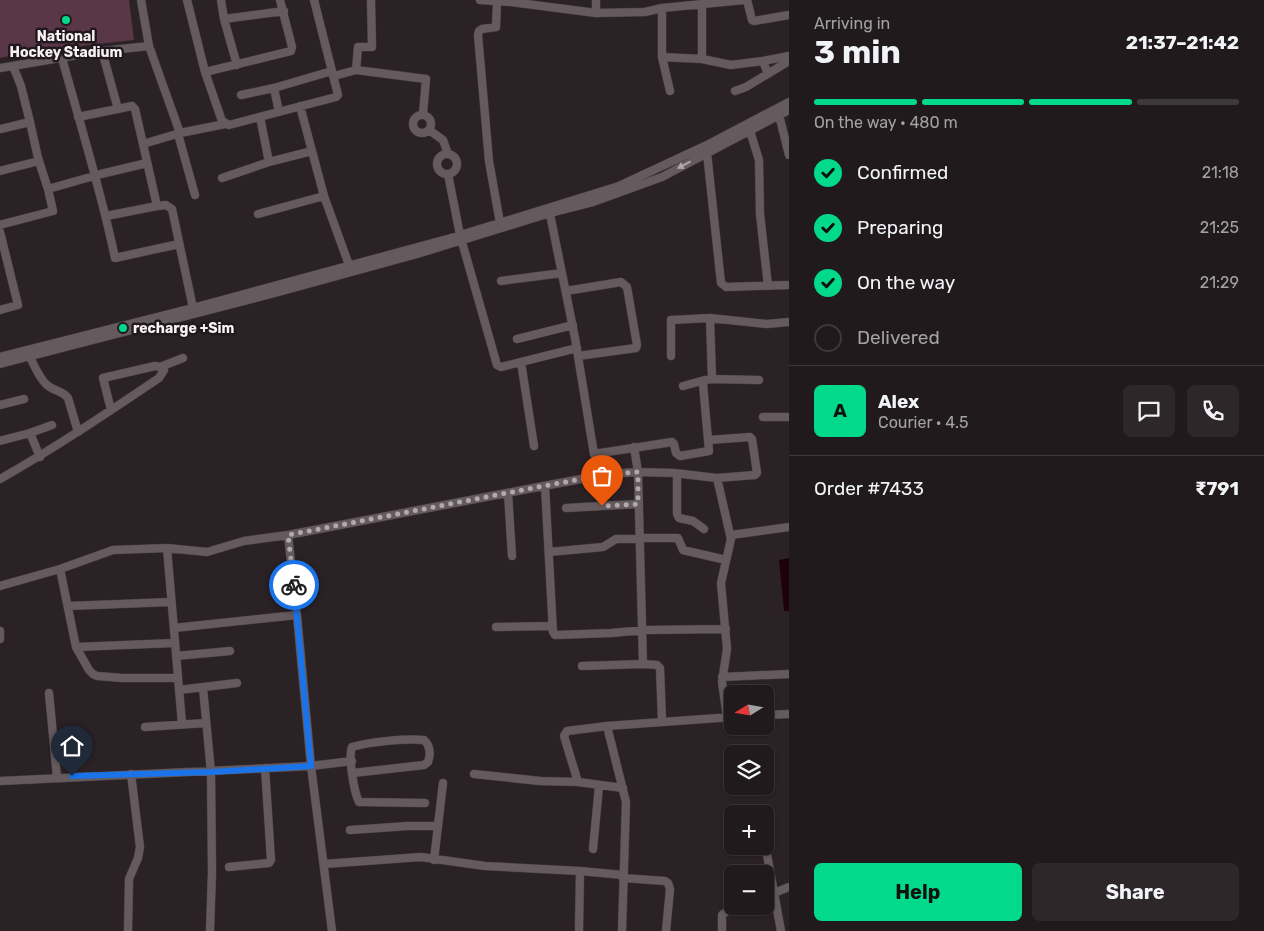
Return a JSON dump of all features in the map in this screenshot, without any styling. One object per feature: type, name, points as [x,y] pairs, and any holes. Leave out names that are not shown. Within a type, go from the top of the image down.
[{"type":"street","points":[[141,0],[149,46],[179,133],[195,195]]},
{"type":"street","points":[[187,0],[205,72],[222,121],[225,124]]},
{"type":"street","points":[[221,0],[237,65]]},
{"type":"street","points":[[205,72],[292,50],[280,0]]},
{"type":"street","points":[[143,144],[179,133],[225,124],[229,125],[336,97],[338,92],[314,0]]},
{"type":"street","points":[[356,70],[358,47],[372,47],[371,0]]},
{"type":"street","points":[[480,0],[511,1],[596,13],[645,12],[662,8],[746,0],[752,20],[754,21],[789,15]]},
{"type":"street","points":[[596,0],[596,13]]},
{"type":"street","points":[[497,2],[496,27],[482,29],[478,35],[489,161],[500,223]]},
{"type":"street","points":[[702,4],[702,59]]},
{"type":"street","points":[[662,8],[662,57],[670,91]]},
{"type":"street","points":[[224,18],[284,11]]},
{"type":"street","points":[[0,68],[102,51],[149,46]]},
{"type":"street","points":[[102,51],[118,109]]},
{"type":"street","points":[[662,57],[702,59],[731,64],[789,56]]},
{"type":"street","points":[[62,58],[106,216],[115,258],[179,244]]},
{"type":"street","points":[[762,61],[768,74]]},
{"type":"street","points":[[735,91],[746,87],[789,61]]},
{"type":"street","points":[[0,226],[50,212],[53,207],[39,161],[21,86],[13,66]]},
{"type":"street","points":[[242,95],[333,73],[356,70],[426,79],[423,114]]},
{"type":"street","points":[[274,88],[279,112]]},
{"type":"street","points":[[0,364],[284,291],[549,210],[619,186],[707,145],[789,102]]},
{"type":"street","points":[[78,117],[132,106],[135,109],[157,206]]},
{"type":"street","points":[[300,106],[324,196],[349,265]]},
{"type":"street","points":[[0,357],[193,308],[349,265],[461,238],[500,223],[549,210],[593,202],[662,177],[789,110]]},
{"type":"street","points":[[423,114],[431,121],[429,130],[420,133],[414,128],[414,119],[418,115],[423,114]]},
{"type":"street","points":[[779,116],[789,155]]},
{"type":"street","points":[[260,117],[269,162]]},
{"type":"street","points":[[0,129],[30,122]]},
{"type":"street","points":[[429,130],[443,140],[448,154]]},
{"type":"street","points":[[750,131],[759,160],[760,214],[768,286]]},
{"type":"street","points":[[222,178],[269,162],[312,151]]},
{"type":"street","points":[[707,153],[721,283],[726,287],[789,285]]},
{"type":"street","points":[[448,154],[454,156],[457,162],[456,169],[448,174],[442,173],[436,165],[438,158],[448,154]]},
{"type":"street","points":[[0,171],[39,161]]},
{"type":"street","points":[[48,189],[147,163]]},
{"type":"street","points":[[448,174],[461,238],[496,365],[501,367],[577,348]]},
{"type":"street","points":[[258,214],[324,196]]},
{"type":"street","points":[[106,216],[166,205],[172,209],[193,308]]},
{"type":"street","points":[[549,210],[573,325],[594,454],[672,442],[676,453],[680,456],[709,451],[703,384],[708,380],[710,318]]},
{"type":"street","points":[[0,232],[18,305],[0,310]]},
{"type":"street","points":[[502,281],[562,273]]},
{"type":"street","points":[[566,291],[621,282],[627,287],[637,344],[636,348],[578,356]]},
{"type":"street","points":[[670,356],[671,320],[710,318],[767,324],[789,322]]},
{"type":"street","points":[[517,339],[573,325]]},
{"type":"street","points":[[30,357],[40,376],[49,386],[65,394],[68,398],[78,432]]},
{"type":"street","points":[[111,410],[103,378],[155,366],[160,367],[182,358]]},
{"type":"street","points":[[521,362],[534,446]]},
{"type":"street","points":[[0,479],[40,457],[160,378],[164,370],[160,367]]},
{"type":"street","points":[[683,386],[708,380],[758,380]]},
{"type":"street","points":[[0,405],[24,399]]},
{"type":"street","points":[[762,417],[789,417]]},
{"type":"street","points":[[0,441],[30,433],[52,424]]},
{"type":"street","points":[[30,433],[40,457]]},
{"type":"street","points":[[0,586],[60,569],[113,550],[167,548],[207,552],[244,541],[288,535],[608,474],[638,472],[718,478],[755,475],[752,439],[748,436],[708,440]]},
{"type":"street","points":[[634,447],[638,472],[643,664]]},
{"type":"street","points":[[677,474],[677,514],[679,518],[693,521],[704,529]]},
{"type":"street","points":[[718,478],[724,512],[731,535],[721,583],[727,648],[722,677],[724,687]]},
{"type":"street","points":[[545,486],[552,632],[557,636],[642,630],[726,629]]},
{"type":"street","points":[[508,493],[512,556]]},
{"type":"street","points":[[566,508],[638,504]]},
{"type":"street","points":[[731,535],[789,527]]},
{"type":"street","points":[[288,535],[298,615],[311,766],[332,931]]},
{"type":"street","points":[[548,552],[603,547],[616,539],[678,538],[683,550],[726,560]]},
{"type":"street","points":[[167,548],[182,724]]},
{"type":"street","points":[[60,569],[76,647],[89,670],[97,676],[178,678]]},
{"type":"street","points":[[68,606],[171,602]]},
{"type":"street","points":[[174,628],[298,615]]},
{"type":"street","points":[[496,627],[552,626]]},
{"type":"street","points":[[0,631],[0,639]]},
{"type":"street","points":[[76,647],[174,643]]},
{"type":"street","points":[[176,656],[230,652]]},
{"type":"street","points":[[582,666],[657,665],[660,668],[662,721]]},
{"type":"street","points":[[722,677],[789,674]]},
{"type":"street","points":[[179,690],[236,683]]},
{"type":"street","points":[[203,688],[211,772],[212,872],[210,931]]},
{"type":"street","points":[[49,692],[57,777]]},
{"type":"street","points":[[774,715],[789,714]]},
{"type":"street","points":[[578,782],[564,736],[566,731],[662,721],[724,717]]},
{"type":"street","points":[[145,727],[206,723]]},
{"type":"street","points":[[608,726],[623,788],[626,809],[622,931]]},
{"type":"street","points":[[353,773],[424,766],[428,762],[429,749],[426,741],[421,739],[361,745],[351,748],[353,773],[358,800],[361,802],[425,803]]},
{"type":"street","points":[[0,780],[211,772],[311,766],[352,761]]},
{"type":"street","points":[[229,867],[269,863],[271,860],[265,768]]},
{"type":"street","points":[[128,931],[129,880],[138,858],[140,847],[131,774]]},
{"type":"street","points":[[474,774],[540,781],[578,782],[623,788]]},
{"type":"street","points":[[434,860],[443,783]]},
{"type":"street","points":[[593,849],[600,786]]},
{"type":"street","points":[[350,830],[437,826]]},
{"type":"street","points":[[324,864],[417,857],[485,866],[580,871],[665,881],[670,889],[666,931]]},
{"type":"street","points":[[580,871],[580,931]]},
{"type":"street","points":[[774,891],[789,887]]},
{"type":"street","points":[[774,904],[781,931]]},
{"type":"street","points":[[722,931],[722,914],[724,913]]},
{"type":"shaded area","name":"National Hockey Stadium","points":[[0,0],[129,0],[134,40],[27,52],[0,58]]},
{"type":"shaded area","points":[[789,558],[789,611],[784,611],[779,560]]},
{"type":"way so far","points":[[294,585],[288,535],[608,474],[638,472],[638,504],[602,506]]},
{"type":"place","name":"National Hockey Stadium","points":[[66,20]]},
{"type":"place","name":"recharge +Sim","points":[[123,328]]},
{"type":"route","points":[[72,776],[211,772],[311,766],[294,585]]}]
